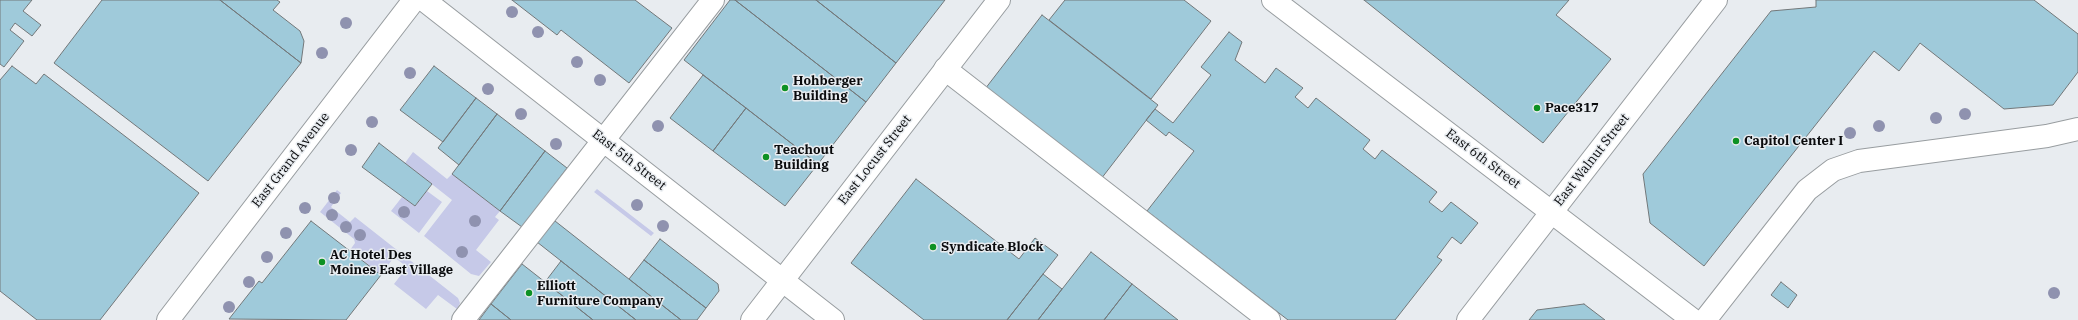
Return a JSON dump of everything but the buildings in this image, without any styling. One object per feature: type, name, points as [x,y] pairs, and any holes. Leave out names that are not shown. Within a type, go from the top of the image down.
[{"type":"main road","name":"East Grand Avenue","points":[[168,320],[414,0]]},
{"type":"main road","name":"East 5th Street","points":[[424,0],[455,26],[604,140],[833,320]]},
{"type":"main road","points":[[463,320],[713,0]]},
{"type":"main road","name":"East Locust Street","points":[[752,320],[999,0]]},
{"type":"main road","name":"East 6th Street","points":[[1272,0],[1693,320]]},
{"type":"main road","name":"East Walnut Street","points":[[1468,320],[1710,2]]},
{"type":"main road","points":[[945,69],[1269,320]]},
{"type":"main road","points":[[1705,320],[1807,190],[1833,170],[1860,161],[2047,136],[2078,129]]},
{"type":"shaded area","points":[[413,152],[447,179],[452,174],[500,211],[495,217],[499,220],[476,250],[491,262],[479,276],[471,274],[424,236],[452,200],[405,163]]},
{"type":"shaded area","points":[[597,189],[654,233],[651,236],[594,192]]},
{"type":"shaded area","points":[[337,190],[341,193],[331,207],[350,222],[355,217],[458,298],[460,303],[457,309],[438,295],[426,309],[394,284],[407,267],[394,257],[381,275],[350,250],[355,243],[354,239],[320,212]]},
{"type":"shaded area","points":[[427,191],[442,202],[419,233],[391,211],[402,197],[415,206]]},
{"type":"place","name":"Hohberger Building","points":[[785,88]]},
{"type":"place","name":"Pace317","points":[[1537,108]]},
{"type":"place","name":"Capitol Center I","points":[[1736,141]]},
{"type":"place","name":"Teachout Building","points":[[766,157]]},
{"type":"place","name":"Syndicate Block","points":[[933,247]]},
{"type":"place","name":"AC Hotel Des Moines East Village","points":[[322,262]]},
{"type":"place","name":"Elliott Furniture Company","points":[[529,293]]}]
